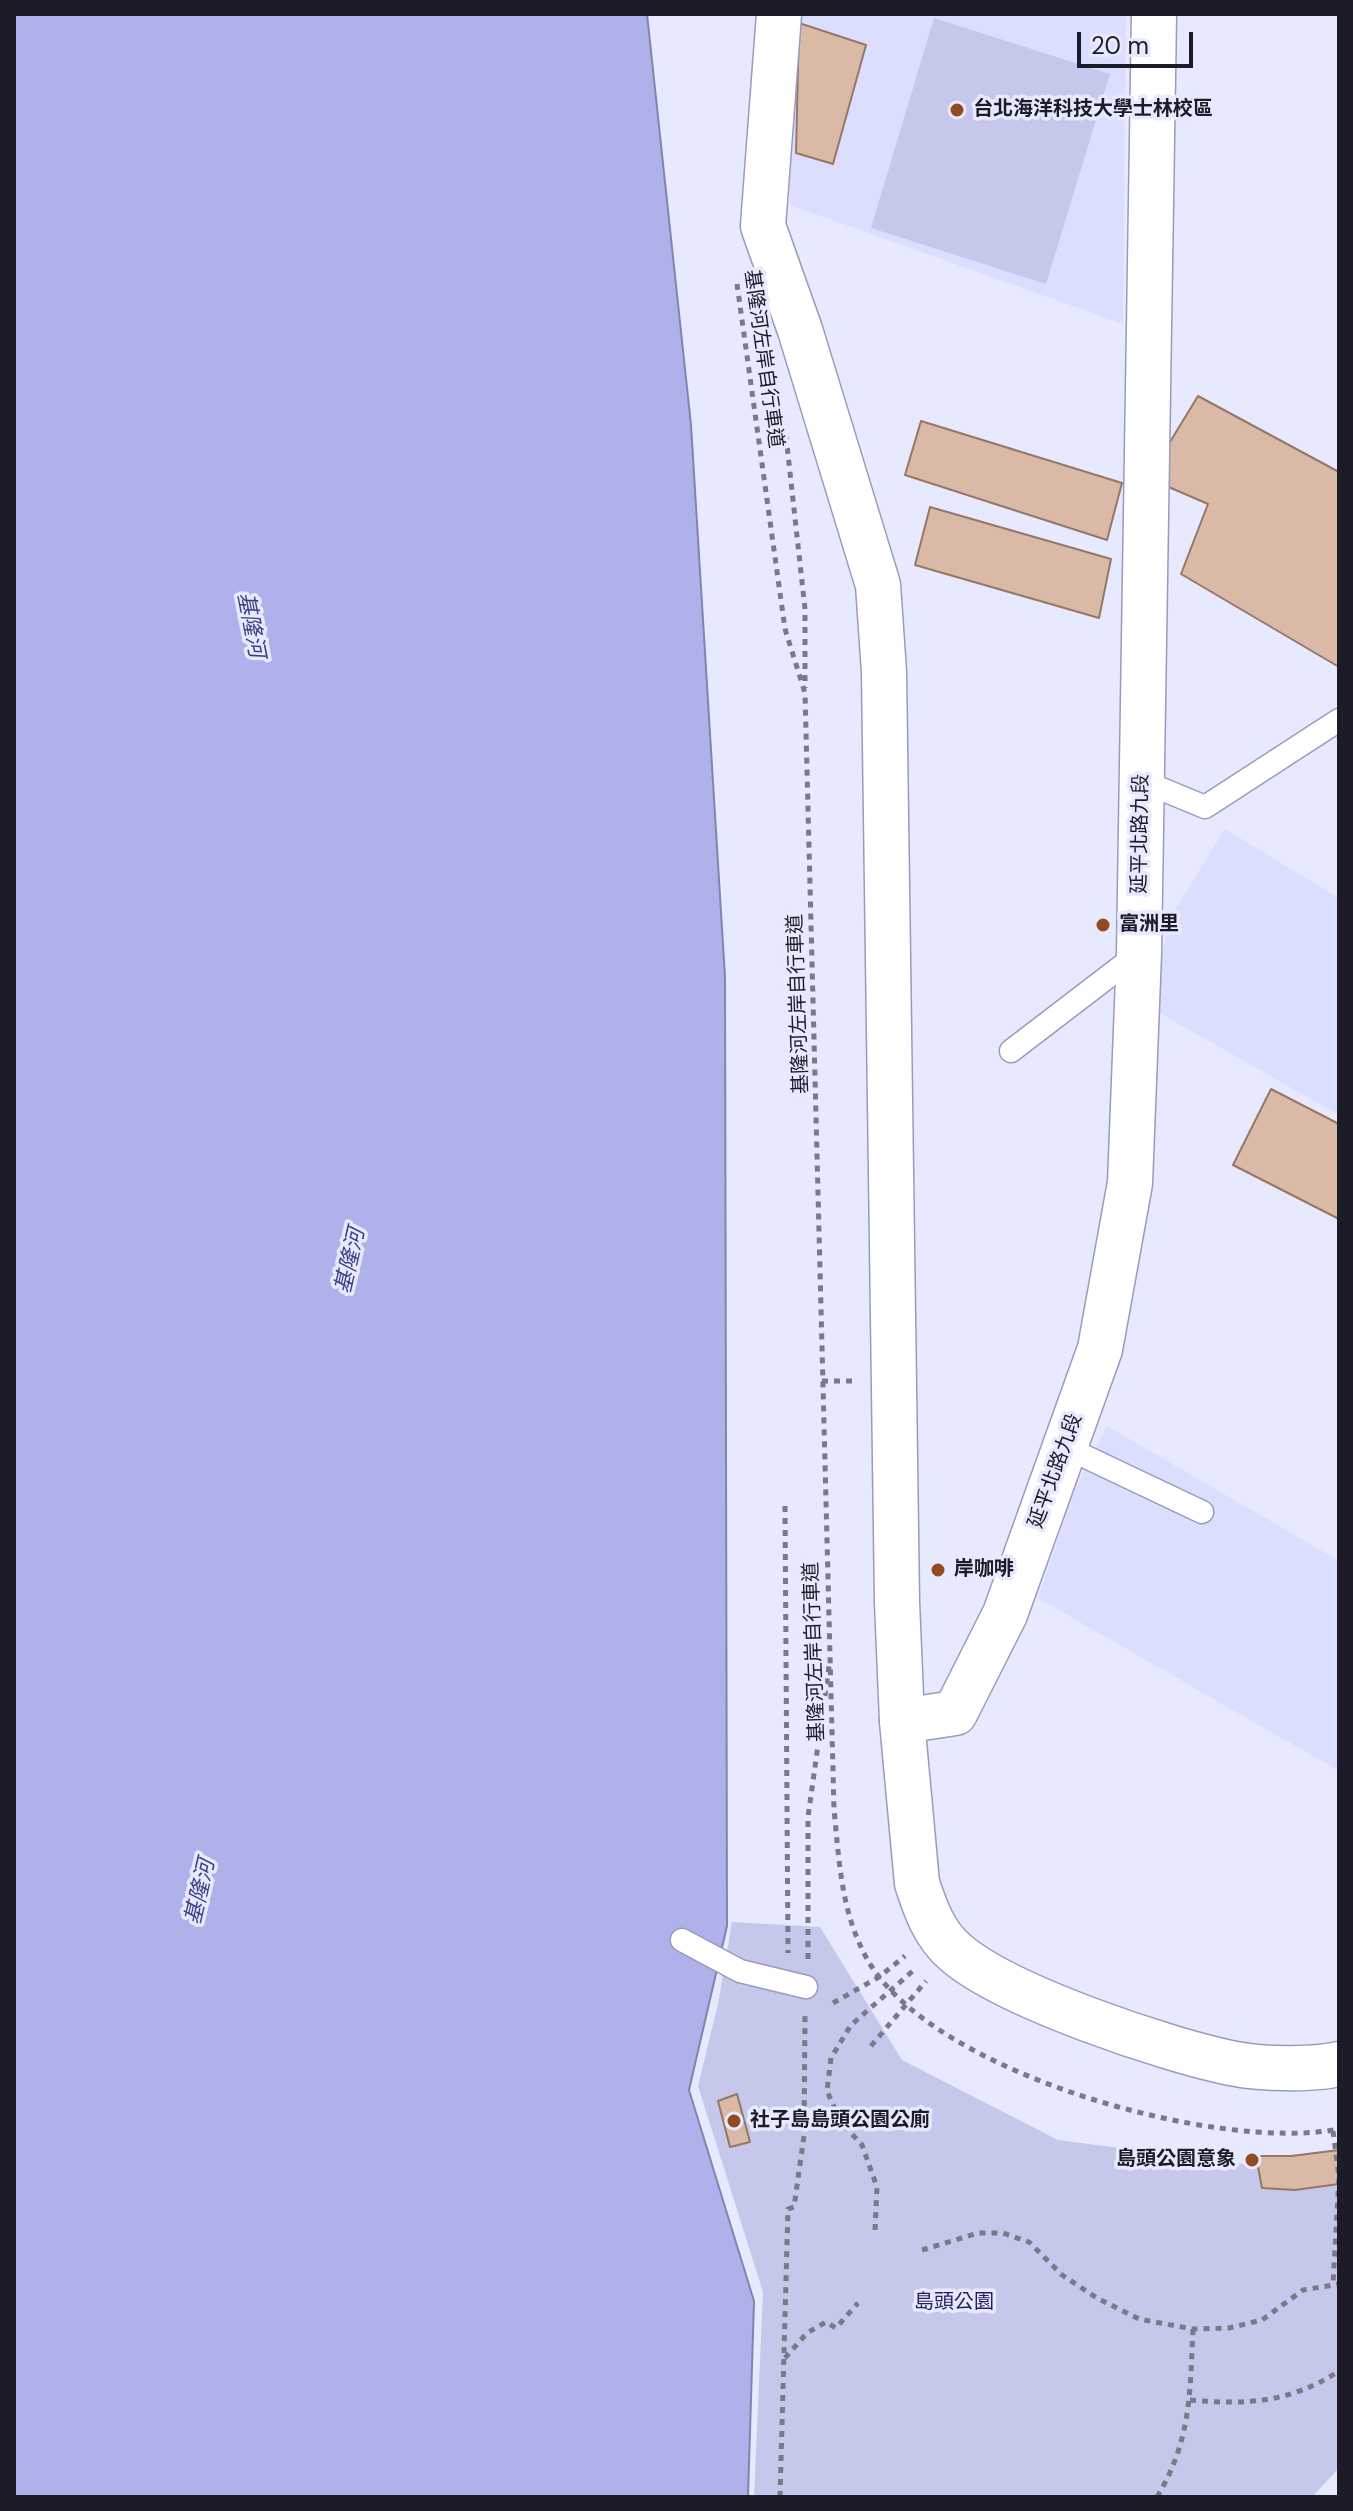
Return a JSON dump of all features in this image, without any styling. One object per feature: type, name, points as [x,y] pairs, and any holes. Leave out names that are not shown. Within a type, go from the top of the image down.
[{"type":"street","points":[[779,14],[763,226],[800,330],[878,585],[883,658],[894,1438],[902,1721],[917,1883],[937,1931],[954,1952],[996,1978],[1106,2026],[1238,2065],[1339,2064]]},
{"type":"street","name":"延平北路九段","points":[[902,1721],[955,1713],[1005,1614],[1100,1349],[1130,1183],[1139,953],[1154,14]]},
{"type":"lane","points":[[1142,781],[1205,807],[1339,720]]},
{"type":"lane","points":[[1011,1051],[1139,953]]},
{"type":"lane","points":[[1065,1447],[1202,1512]]},
{"type":"lane","points":[[682,1940],[740,1971],[806,1987]]},
{"type":"path","name":"基隆河左岸自行車道","points":[[736,280],[785,629],[805,693],[831,1654],[839,1869],[848,1914],[866,1957],[879,1977],[905,2003],[949,2036],[1021,2072],[1136,2113],[1260,2132],[1336,2130]]},
{"type":"path","points":[[785,431],[805,609],[805,693]]},
{"type":"path","points":[[806,1987],[808,1817],[814,1755],[831,1654]]},
{"type":"path","points":[[834,2003],[879,1977]]},
{"type":"path","points":[[875,2230],[877,2187],[862,2145],[841,2122],[827,2091],[831,2058],[851,2025],[891,1990]]},
{"type":"path","points":[[871,2046],[905,2003]]},
{"type":"path","points":[[922,2250],[978,2233],[1003,2233],[1029,2242],[1062,2275],[1097,2298],[1139,2319],[1193,2329],[1229,2328],[1262,2320],[1303,2290],[1336,2285],[1339,2177],[1336,2130]]},
{"type":"path","points":[[784,2359],[807,2333],[826,2322],[836,2328],[858,2303]]},
{"type":"path","points":[[1157,2497],[1175,2467],[1186,2432],[1193,2329]]},
{"type":"path","points":[[1190,2400],[1242,2405],[1273,2401],[1302,2392],[1339,2371]]},
{"type":"shaded area","name":"台北海洋科技大學士林校區","points":[[788,14],[1126,14],[1123,324],[790,205]]},
{"type":"shaded area","points":[[1225,829],[1339,898],[1339,1115],[1151,1008],[1170,918]]},
{"type":"shaded area","points":[[1107,1426],[1339,1561],[1339,1771],[1038,1598],[1073,1494]]},
{"type":"green space","points":[[934,18],[1110,74],[1046,284],[871,228]]},
{"type":"green space","name":"島頭公園","points":[[732,1922],[820,1927],[902,2060],[1058,2140],[1259,2166],[1339,2155],[1339,2468],[1312,2497],[754,2497],[763,2292],[698,2086],[718,2004]]},
{"type":"water","name":"基隆河","points":[[14,14],[647,14],[691,425],[725,977],[727,1926],[689,2090],[754,2301],[748,2497],[14,2497]]},
{"type":"building","points":[[799,23],[866,45],[833,164],[796,153]]},
{"type":"building","points":[[1198,396],[1339,472],[1339,667],[1181,574],[1208,504],[1148,478]]},
{"type":"building","points":[[921,421],[1122,483],[1107,540],[905,475]]},
{"type":"building","points":[[930,507],[1111,559],[1099,618],[915,565]]},
{"type":"building","points":[[1271,1089],[1339,1124],[1339,1219],[1233,1165]]},
{"type":"building","name":"社子島島頭公園公廁","points":[[737,2094],[750,2142],[730,2147],[718,2101]]},
{"type":"building","points":[[1339,2150],[1339,2184],[1295,2190],[1262,2188],[1256,2156],[1291,2156]]},
{"type":"place","name":"台北海洋科技大學士林校區","points":[[957,110]]},
{"type":"place","name":"富洲里","points":[[1103,925]]},
{"type":"place","name":"岸咖啡","points":[[938,1570]]},
{"type":"place","name":"社子島島頭公園公廁","points":[[734,2121]]},
{"type":"place","name":"島頭公園意象","points":[[1252,2160]]}]
